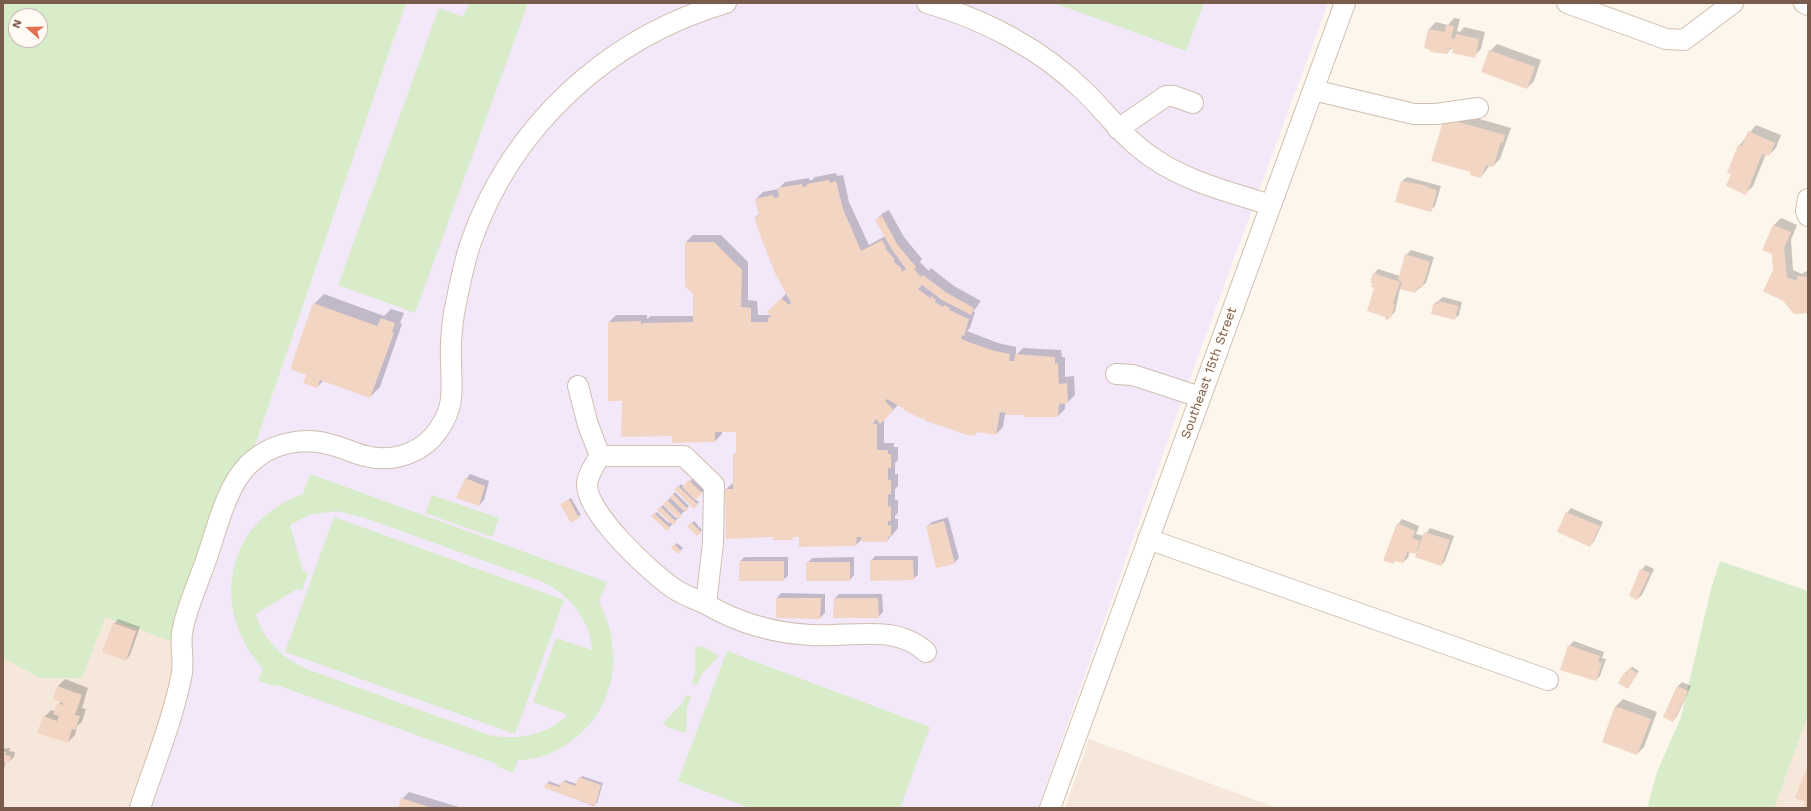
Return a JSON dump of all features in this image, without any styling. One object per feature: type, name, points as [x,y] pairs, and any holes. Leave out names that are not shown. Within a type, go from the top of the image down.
[{"type":"street","points":[[140,808],[182,674],[181,644],[185,620],[229,497],[240,475],[257,457],[278,445],[289,443],[301,441],[322,442],[369,457],[381,458],[410,454],[428,442],[445,420],[451,405],[452,383],[450,359],[454,317],[471,243],[488,202],[512,159],[544,118],[563,97],[606,61],[660,29],[689,15],[726,3]]},
{"type":"street","points":[[927,3],[995,29],[1038,54],[1083,90],[1127,138],[1165,166],[1199,181],[1270,205]]},
{"type":"street","name":"Southeast 15th Street","points":[[1050,808],[1345,3]]},
{"type":"street","points":[[1568,3],[1666,40],[1684,40],[1733,3]]},
{"type":"street","points":[[1804,3],[1808,5]]},
{"type":"street","points":[[1313,90],[1414,114],[1436,114],[1478,108]]},
{"type":"street","points":[[1118,129],[1166,96],[1173,96],[1193,103]]},
{"type":"street","points":[[1808,199],[1806,211],[1808,216]]},
{"type":"street","points":[[1116,374],[1133,375],[1200,397]]},
{"type":"street","points":[[578,386],[588,425],[600,456]]},
{"type":"street","points":[[600,456],[684,456],[714,485],[712,543],[706,604]]},
{"type":"street","points":[[600,456],[590,474],[587,484],[589,496],[617,537],[637,558],[656,575],[674,588],[706,604],[725,616],[767,629],[812,636],[886,634],[902,637],[918,644],[926,652]]},
{"type":"street","points":[[1148,540],[1548,680]]},
{"type":"shaded area","points":[[406,3],[1328,3],[1182,400],[1038,808],[128,808],[182,659],[173,642],[255,446]]},
{"type":"shaded area","points":[[105,617],[173,642],[183,659],[128,808],[3,808],[3,658],[40,678]]},
{"type":"shaded area","points":[[1808,711],[1808,808],[1773,808]]},
{"type":"shaded area","points":[[1089,739],[1100,743],[1277,808],[1065,808]]},
{"type":"green space","points":[[3,3],[406,3],[255,446],[237,463],[173,642],[105,617],[82,678],[40,678],[3,658]]},
{"type":"green space","points":[[469,3],[528,3],[415,313],[338,285],[439,8],[463,17]]},
{"type":"green space","points":[[1054,3],[1204,3],[1186,51]]},
{"type":"green space","points":[[310,474],[607,582],[599,602],[607,620],[612,639],[612,676],[607,694],[600,710],[588,726],[574,739],[555,751],[533,759],[518,760],[513,773],[496,766],[497,764],[277,685],[275,686],[258,681],[263,669],[246,645],[236,620],[232,595],[234,570],[242,546],[256,525],[276,507],[303,494]],"holes":[[[337,511],[365,518],[540,581],[550,586],[568,599],[582,617],[591,639],[592,650],[556,638],[533,702],[568,715],[559,722],[541,732],[532,735],[522,737],[500,737],[489,735],[307,669],[298,665],[282,654],[269,641],[256,614],[297,589],[302,591],[308,573],[303,571],[290,525],[309,515]]]},
{"type":"green space","points":[[432,495],[499,518],[492,537],[425,513]]},
{"type":"green space","points":[[334,517],[564,600],[515,734],[285,652]]},
{"type":"green space","points":[[1720,561],[1808,591],[1808,714],[1774,808],[1647,808],[1657,772],[1681,717],[1711,589]]},
{"type":"green space","points":[[695,646],[704,647],[719,656],[701,675],[697,685],[692,682],[695,674]]},
{"type":"green space","points":[[727,651],[930,727],[900,808],[750,808],[678,781]]},
{"type":"green space","points":[[686,695],[691,697],[687,707],[686,733],[669,728],[663,723],[682,703]]},
{"type":"building","points":[[1446,25],[1454,26],[1451,38],[1455,39],[1456,34],[1479,39],[1475,58],[1452,53],[1453,49],[1449,48],[1448,54],[1430,52],[1430,50],[1424,48],[1428,29],[1445,32]]},
{"type":"building","points":[[1489,50],[1535,67],[1527,89],[1481,72]]},
{"type":"building","points":[[1444,118],[1505,135],[1503,143],[1501,142],[1493,167],[1486,165],[1481,178],[1470,175],[1471,172],[1431,161]]},
{"type":"building","points":[[1748,131],[1775,143],[1769,156],[1762,154],[1746,195],[1726,186],[1731,174],[1727,173],[1738,145],[1742,146]]},
{"type":"building","points":[[829,180],[830,183],[836,181],[843,209],[861,251],[882,240],[886,247],[885,248],[895,260],[893,261],[902,269],[902,272],[906,269],[891,248],[875,220],[882,216],[897,244],[916,267],[914,269],[921,277],[923,275],[947,293],[974,308],[971,315],[942,300],[922,285],[918,289],[930,298],[931,296],[936,300],[935,302],[943,307],[944,305],[950,308],[949,310],[969,319],[964,336],[962,335],[961,339],[991,350],[1010,354],[1009,361],[1014,361],[1015,354],[1055,357],[1055,364],[1058,363],[1059,384],[1067,383],[1068,403],[1059,404],[1058,417],[1024,417],[1024,415],[1006,415],[1006,413],[1000,412],[996,435],[976,432],[975,436],[970,436],[926,421],[923,418],[922,419],[903,410],[904,409],[887,399],[885,401],[894,410],[880,424],[876,419],[873,424],[877,424],[877,450],[888,450],[888,454],[891,454],[891,468],[888,468],[888,480],[891,480],[891,494],[888,495],[888,507],[891,506],[891,521],[888,521],[888,526],[891,525],[891,536],[888,537],[887,542],[862,542],[861,537],[857,537],[856,546],[799,547],[799,537],[793,537],[793,540],[773,540],[773,537],[726,539],[725,489],[733,489],[733,454],[736,454],[736,432],[715,432],[715,442],[672,443],[672,436],[621,437],[622,401],[608,401],[608,322],[641,321],[641,325],[643,323],[693,322],[693,294],[685,286],[685,242],[714,242],[742,270],[741,307],[751,308],[751,322],[768,322],[768,318],[771,316],[767,312],[781,298],[789,305],[791,303],[775,273],[761,238],[754,217],[759,216],[755,199],[773,195],[774,198],[779,197],[777,188],[802,184],[802,187],[807,186],[807,184]]},
{"type":"building","points":[[1401,181],[1423,185],[1437,191],[1431,212],[1395,202]]},
{"type":"building","points":[[1773,225],[1791,232],[1784,248],[1787,277],[1796,281],[1798,276],[1808,277],[1808,313],[1794,314],[1783,301],[1763,291],[1773,270],[1772,254],[1762,250]]},
{"type":"building","points":[[1405,254],[1430,262],[1422,288],[1418,287],[1415,293],[1400,289],[1402,282],[1398,280]]},
{"type":"building","points":[[1373,273],[1400,282],[1393,303],[1395,304],[1391,318],[1389,317],[1388,320],[1385,319],[1385,317],[1367,311],[1374,288],[1371,287],[1372,283],[1370,282]]},
{"type":"building","points":[[1438,301],[1458,306],[1455,320],[1431,314],[1433,304],[1437,304]]},
{"type":"building","points":[[313,303],[377,326],[381,318],[395,323],[392,332],[394,333],[370,398],[320,380],[317,388],[303,383],[306,375],[290,369]]},
{"type":"building","points":[[465,478],[485,486],[479,506],[456,498]]},
{"type":"building","points":[[689,480],[702,493],[695,500],[682,487]]},
{"type":"building","points":[[678,486],[698,505],[694,509],[674,489]]},
{"type":"building","points":[[673,494],[688,509],[685,512],[669,497]]},
{"type":"building","points":[[569,499],[579,518],[571,523],[560,504]]},
{"type":"building","points":[[667,500],[682,515],[679,519],[663,504]]},
{"type":"building","points":[[660,506],[676,522],[673,525],[657,510]]},
{"type":"building","points":[[1566,512],[1600,526],[1590,547],[1557,532]]},
{"type":"building","points":[[654,513],[670,528],[667,531],[651,516]]},
{"type":"building","points":[[944,521],[955,564],[936,568],[926,526]]},
{"type":"building","points":[[691,522],[701,532],[697,536],[687,526]]},
{"type":"building","points":[[1397,523],[1415,531],[1412,538],[1420,541],[1415,554],[1407,552],[1403,563],[1394,561],[1393,564],[1384,561],[1384,558]]},
{"type":"building","points":[[1424,532],[1450,540],[1441,566],[1415,557]]},
{"type":"building","points":[[674,544],[681,551],[678,554],[671,548]]},
{"type":"building","points":[[870,560],[913,560],[914,580],[870,581]]},
{"type":"building","points":[[739,561],[784,561],[784,581],[739,581]]},
{"type":"building","points":[[806,562],[850,562],[850,581],[806,581]]},
{"type":"building","points":[[1640,569],[1650,573],[1637,600],[1629,596]]},
{"type":"building","points":[[776,598],[821,598],[820,619],[776,618]]},
{"type":"building","points":[[834,598],[878,598],[879,618],[833,618]]},
{"type":"building","points":[[113,623],[136,631],[126,661],[102,652]]},
{"type":"building","points":[[1568,645],[1600,656],[1598,662],[1602,663],[1596,681],[1560,670]]},
{"type":"building","points":[[1629,668],[1637,673],[1628,689],[1618,683]]},
{"type":"building","points":[[57,686],[82,695],[75,715],[80,716],[75,730],[72,729],[68,743],[37,733],[43,716],[57,721],[59,716],[53,714],[57,703],[62,705],[63,703],[53,699]]},
{"type":"building","points":[[1677,686],[1688,691],[1673,722],[1663,717]]},
{"type":"building","points":[[1615,706],[1651,719],[1637,755],[1602,742]]},
{"type":"building","points":[[3,752],[6,752],[5,755],[11,756],[10,763],[3,762]]},
{"type":"building","points":[[1806,769],[1808,770],[1808,808],[1803,806],[1805,802],[1795,798]]},
{"type":"building","points":[[579,777],[601,785],[595,806],[544,788],[546,783],[560,787],[562,781],[575,786]]},
{"type":"building","points":[[401,798],[432,808],[398,808]]}]
